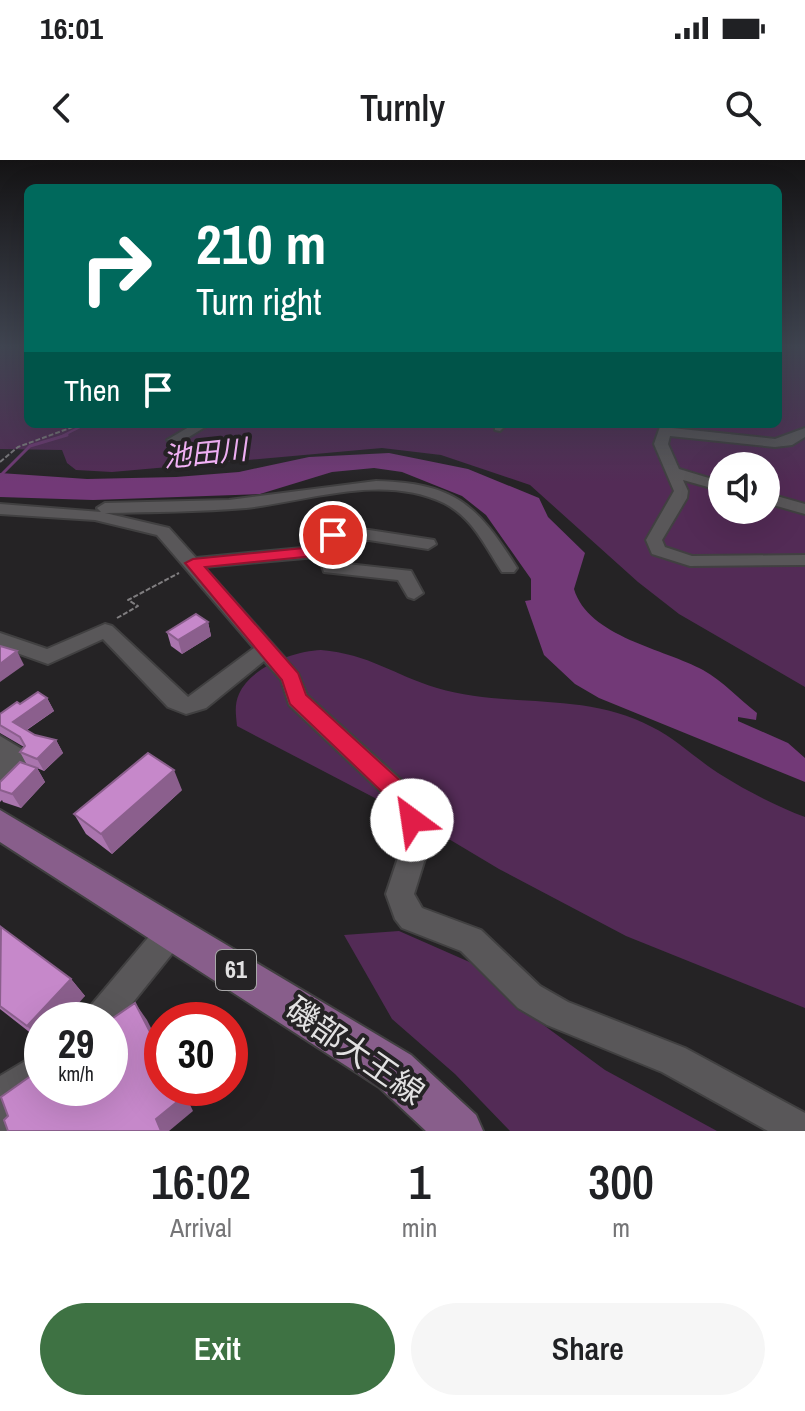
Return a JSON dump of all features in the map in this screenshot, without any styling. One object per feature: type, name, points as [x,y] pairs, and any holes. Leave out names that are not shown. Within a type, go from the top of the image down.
[{"type":"main road","name":"磯部大王線","points":[[0,824],[395,1071],[460,1131]]},
{"type":"street","points":[[174,440],[196,428]]},
{"type":"street","points":[[805,432],[787,442],[775,443],[665,428],[661,444],[681,496],[660,524],[654,540],[665,554],[690,561],[805,560]]},
{"type":"street","points":[[674,472],[708,483]]},
{"type":"street","points":[[0,507],[212,504],[270,500],[348,486],[386,485],[442,497],[473,516],[508,568]]},
{"type":"street","points":[[780,502],[805,509]]},
{"type":"street","points":[[158,528],[212,504]]},
{"type":"street","points":[[0,507],[95,515],[158,528],[194,564],[291,678],[297,699],[409,802],[414,853],[401,877],[399,892],[412,918],[471,940],[529,997],[558,1014],[673,1060],[803,1131]]},
{"type":"street","points":[[318,552],[333,535],[428,544]]},
{"type":"street","points":[[194,564],[318,552],[328,556],[330,568],[405,575],[414,593]]},
{"type":"street","points":[[0,640],[48,657],[100,630],[121,642],[176,701],[186,706],[198,702],[266,649]]},
{"type":"street","points":[[0,745],[17,758],[0,774]]},
{"type":"street","points":[[114,1002],[173,930]]},
{"type":"street","points":[[0,1096],[24,1080]]},
{"type":"street","points":[[0,1113],[6,1131]]},
{"type":"path","points":[[0,462],[18,447],[70,428]]},
{"type":"path","points":[[100,630],[138,606],[128,600],[194,564]]},
{"type":"shaded area","points":[[0,391],[24,391],[24,428],[782,428],[782,391],[805,391],[805,687],[679,614],[638,582],[530,485],[441,455],[382,448],[112,472],[76,470],[67,463],[62,450],[0,449]]},
{"type":"shaded area","points":[[389,453],[468,469],[539,498],[548,517],[585,553],[574,589],[582,605],[595,619],[630,640],[703,670],[724,685],[757,713],[756,720],[738,717],[738,721],[788,743],[805,758],[805,782],[599,698],[575,684],[544,655],[525,601],[531,600],[531,579],[486,515],[462,496],[402,472],[374,468],[332,472],[260,494],[93,500],[0,497],[0,473],[87,479],[176,477],[239,472],[309,457]]},
{"type":"shaded area","points":[[321,650],[353,656],[422,683],[464,694],[573,704],[626,716],[661,732],[742,787],[805,817],[805,1008],[626,936],[499,869],[417,820],[237,726],[237,698],[253,676],[286,657]]},
{"type":"shaded area","points":[[399,931],[474,964],[523,1010],[605,1070],[717,1131],[510,1131],[455,1074],[392,1019],[344,935]]},
{"type":"building","points":[[196,614],[208,622],[178,640],[167,632]]},
{"type":"building","points":[[0,646],[17,651],[0,664]]},
{"type":"building","points":[[38,692],[47,698],[13,722],[35,735],[56,740],[37,759],[20,752],[25,746],[20,737],[0,725],[0,714]]},
{"type":"building","points":[[148,753],[174,770],[101,834],[74,814]]},
{"type":"building","points":[[20,762],[37,768],[12,794],[0,790],[0,782]]},
{"type":"building","points":[[1,927],[71,979],[49,1002],[24,1002],[24,1024],[0,1006]]},
{"type":"building","points":[[135,1003],[144,1020],[144,1106],[172,1106],[156,1119],[161,1131],[8,1131],[4,1120],[8,1116],[1,1097],[24,1081],[24,1106],[128,1106],[128,1008]]},
{"type":"waterway","points":[[60,437],[78,428]]},
{"type":"waterway","points":[[0,476],[30,446],[67,435]]},
{"type":"route","points":[[333,535],[318,552],[279,553],[193,563],[291,678],[294,693],[302,705],[409,802],[412,820]]},
{"type":"water label","name":"池田川","points":[[205,453]]}]
